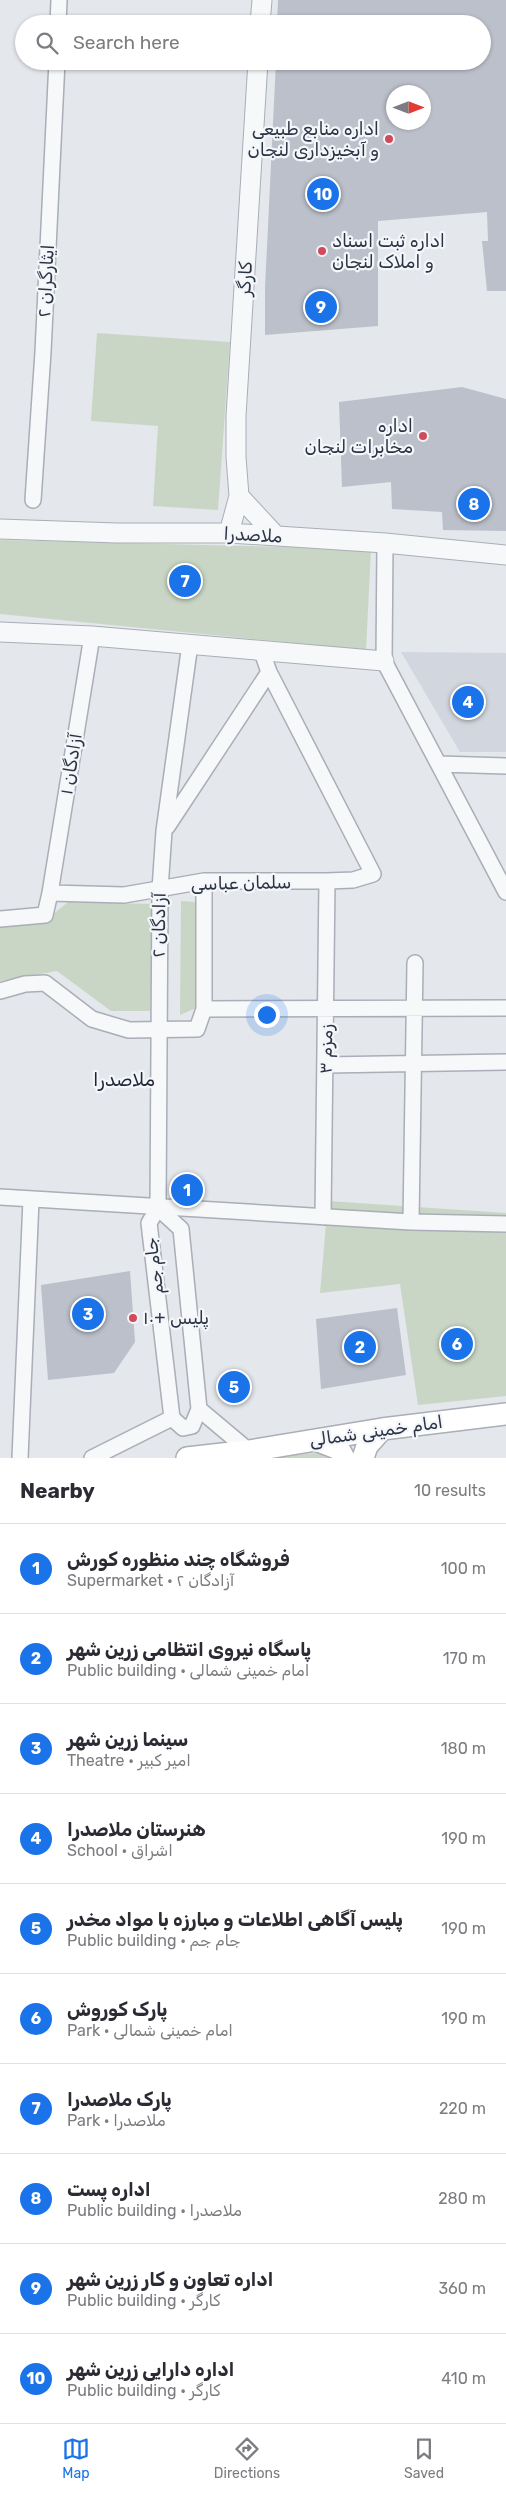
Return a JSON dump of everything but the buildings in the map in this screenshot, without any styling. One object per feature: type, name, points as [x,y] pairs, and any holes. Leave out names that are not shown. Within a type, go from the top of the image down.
[{"type":"main road","name":"امام خمینی شمالی","points":[[187,1458],[249,1451],[382,1429],[506,1414]]},
{"type":"main road","points":[[363,1458],[367,1446],[382,1429]]},
{"type":"main road","points":[[316,1440],[339,1449],[344,1458]]},
{"type":"street","points":[[59,15],[60,0]]},
{"type":"street","points":[[261,15],[262,0]]},
{"type":"street","name":"ایثارگران ۲","points":[[33,500],[43,352],[57,70]]},
{"type":"street","name":"کارگر","points":[[229,533],[239,496],[236,457],[236,416],[257,70]]},
{"type":"street","points":[[239,496],[276,536]]},
{"type":"street","name":"ملاصدرا","points":[[0,529],[116,533],[229,533],[385,543],[506,554]]},
{"type":"street","points":[[385,543],[384,661],[506,892]]},
{"type":"street","points":[[1,636],[92,636],[384,661]]},
{"type":"street","name":"آزادگان ۱","points":[[0,920],[45,915],[92,636]]},
{"type":"street","name":"آزادگان ۲","points":[[158,1208],[160,889],[164,831],[190,644]]},
{"type":"street","points":[[164,831],[269,672],[262,652]]},
{"type":"street","name":"سلمان عباسی","points":[[50,893],[124,896],[204,881],[352,880],[373,874],[269,672]]},
{"type":"street","points":[[440,764],[506,766]]},
{"type":"street","points":[[0,991],[24,984],[45,983],[92,1019],[129,1030],[198,1029],[204,1009],[204,881]]},
{"type":"street","name":"زمزم ۳","points":[[323,1217],[327,881]]},
{"type":"street","points":[[411,1222],[415,963]]},
{"type":"street","points":[[204,1009],[506,1008]]},
{"type":"street","points":[[325,1065],[506,1062]]},
{"type":"street","points":[[0,1197],[411,1222],[506,1224]]},
{"type":"street","points":[[20,1458],[31,1200]]},
{"type":"street","name":"جام جم","points":[[172,1418],[149,1223],[158,1208],[181,1228],[200,1409]]},
{"type":"street","points":[[92,1458],[172,1418],[183,1428],[192,1426],[200,1409],[249,1451]]},
{"type":"shaded area","points":[[401,652],[506,653],[506,752],[460,752]]},
{"type":"green space","points":[[97,333],[230,342],[218,510],[153,506],[158,426],[91,421]]},
{"type":"green space","points":[[0,540],[371,549],[366,650],[0,614]]},
{"type":"green space","points":[[181,901],[196,902],[196,1008],[180,1015]]},
{"type":"green space","points":[[68,902],[155,904],[150,1011],[111,1011],[57,971],[0,981],[0,925],[45,921]]},
{"type":"green space","points":[[328,1201],[506,1213],[506,1396],[418,1405],[400,1284],[320,1293]]},
{"type":"green space","points":[[328,1452],[332,1458],[265,1458]]},
{"type":"place","name":"اداره منابع طبیعی و آبخیزداری لنجان","points":[[389,139]]},
{"type":"place","name":"اداره دارایی زرین شهر","points":[[323,194]]},
{"type":"place","name":"اداره ثبت اسناد و املاک لنجان","points":[[322,251]]},
{"type":"place","name":"اداره تعاون و کار زرین شهر","points":[[321,307]]},
{"type":"place","name":"اداره مخابرات لنجان","points":[[423,436]]},
{"type":"place","name":"اداره پست","points":[[474,504]]},
{"type":"place","name":"پارک ملاصدرا","points":[[185,581]]},
{"type":"place","name":"هنرستان ملاصدرا","points":[[468,702]]},
{"type":"place","name":"فروشگاه چند منظوره کورش","points":[[187,1190]]},
{"type":"place","name":"سینما زرین شهر","points":[[88,1314]]},
{"type":"place","name":"پلیس +۱۰","points":[[133,1318]]},
{"type":"place","name":"پارک کوروش","points":[[457,1344]]},
{"type":"place","name":"پاسگاه نیروی انتظامی زرین شهر","points":[[360,1347]]},
{"type":"place","name":"پلیس آگاهی اطلاعات و مبارزه با مواد مخدر","points":[[234,1387]]},
{"type":"district","name":"ملاصدرا","points":[[124,1079]]}]
